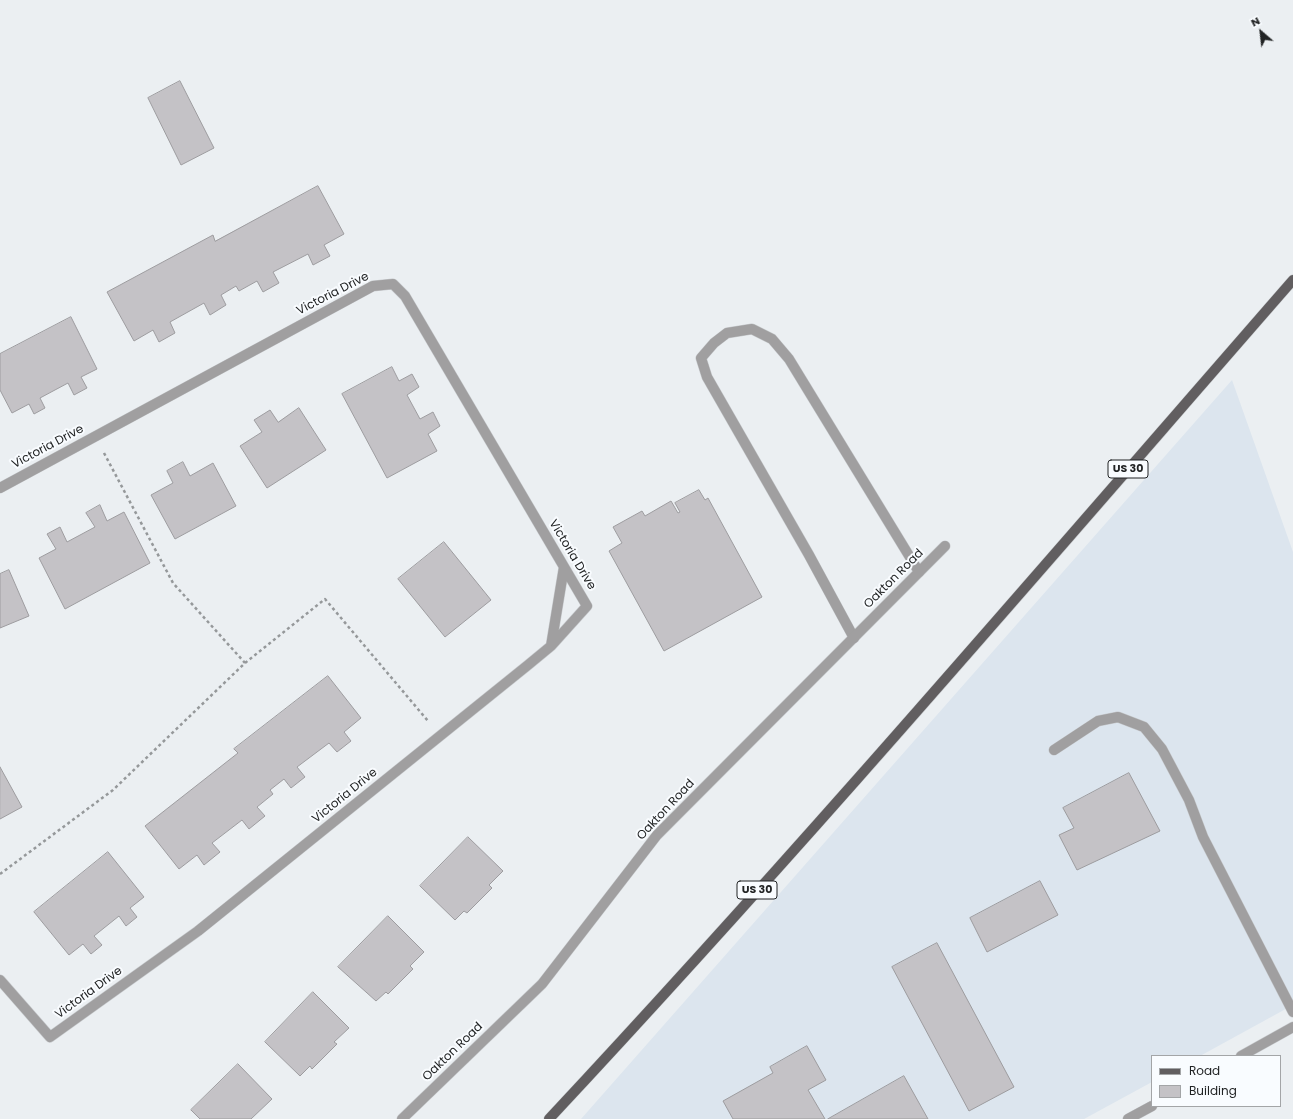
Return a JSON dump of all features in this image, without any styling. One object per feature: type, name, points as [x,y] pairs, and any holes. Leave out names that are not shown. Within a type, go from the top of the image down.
[{"type":"main road","name":"US 30","points":[[549,1119],[655,1005],[957,664],[1293,280]]},
{"type":"street","name":"Victoria Drive","points":[[0,488],[373,286],[393,284],[405,296],[587,606],[552,646],[198,932],[50,1037],[0,980]]},
{"type":"street","points":[[854,638],[809,554],[706,377],[701,358],[714,343],[727,333],[752,330],[772,339],[789,359],[919,572]]},
{"type":"street","name":"Oakton Road","points":[[402,1119],[542,984],[657,835],[945,546]]},
{"type":"street","points":[[552,646],[564,567]]},
{"type":"street","points":[[1054,750],[1098,721],[1118,716],[1144,727],[1162,749],[1182,788],[1202,837],[1293,1012]]},
{"type":"street","points":[[1243,1055],[1293,1027]]},
{"type":"street","points":[[1128,1119],[1151,1107]]},
{"type":"path","points":[[96,436],[172,582],[245,663]]},
{"type":"path","points":[[0,874],[113,790],[245,663],[325,599],[440,736]]},
{"type":"shaded area","points":[[1232,380],[1293,552],[1293,1005],[1202,1055],[1151,1055],[1151,1083],[1084,1119],[581,1119]]},
{"type":"building","points":[[180,81],[214,148],[181,165],[148,98]]},
{"type":"building","points":[[318,186],[344,234],[324,245],[330,256],[313,265],[308,254],[273,272],[279,283],[263,292],[257,281],[239,291],[236,286],[221,295],[226,305],[210,315],[204,303],[170,322],[175,333],[159,342],[153,330],[134,341],[107,292],[213,235],[215,241]]},
{"type":"building","points":[[71,317],[97,369],[81,377],[87,388],[74,395],[68,383],[40,398],[45,408],[34,414],[29,404],[12,413],[0,390],[0,354]]},
{"type":"building","points":[[392,367],[399,381],[412,374],[419,387],[407,395],[420,419],[433,412],[440,426],[428,434],[437,451],[387,478],[342,394]]},
{"type":"building","points":[[299,408],[326,450],[267,488],[240,446],[262,432],[254,420],[270,410],[278,422]]},
{"type":"building","points":[[183,462],[190,476],[213,463],[236,506],[175,539],[151,495],[173,483],[167,471]]},
{"type":"building","points":[[699,490],[705,500],[708,498],[762,597],[664,651],[609,551],[622,543],[613,527],[642,511],[645,516],[671,501],[678,513],[680,512],[675,503]]},
{"type":"building","points":[[100,505],[107,521],[124,512],[150,563],[65,609],[39,558],[56,549],[47,534],[60,527],[67,542],[95,527],[86,513]]},
{"type":"building","points":[[444,542],[491,600],[445,637],[398,579]]},
{"type":"building","points":[[9,570],[29,616],[0,628],[0,574]]},
{"type":"building","points":[[328,676],[361,718],[344,732],[351,741],[337,752],[329,743],[297,767],[305,777],[291,788],[284,779],[270,790],[273,794],[257,807],[265,816],[249,829],[242,820],[212,843],[220,852],[204,865],[197,855],[179,869],[145,826],[238,753],[234,749]]},
{"type":"building","points":[[0,767],[22,807],[0,819]]},
{"type":"building","points":[[1129,773],[1160,831],[1077,870],[1059,835],[1074,828],[1063,808]]},
{"type":"building","points":[[468,837],[503,871],[489,885],[492,888],[467,913],[464,911],[455,920],[420,886]]},
{"type":"building","points":[[108,852],[144,897],[130,908],[137,917],[126,926],[119,916],[94,936],[102,945],[91,954],[83,944],[69,955],[34,912]]},
{"type":"building","points":[[1040,881],[1058,915],[987,952],[970,918]]},
{"type":"building","points":[[388,916],[424,952],[410,966],[413,969],[388,994],[386,992],[376,1001],[338,967]]},
{"type":"building","points":[[937,943],[1014,1087],[969,1111],[892,967]]},
{"type":"building","points":[[313,992],[349,1028],[334,1042],[337,1044],[312,1069],[310,1066],[300,1076],[265,1042]]},
{"type":"building","points":[[807,1046],[826,1080],[808,1090],[825,1119],[733,1119],[723,1101],[773,1073],[770,1067]]},
{"type":"building","points":[[238,1064],[272,1099],[251,1119],[200,1119],[191,1110]]},
{"type":"building","points":[[904,1076],[928,1119],[828,1119]]}]
